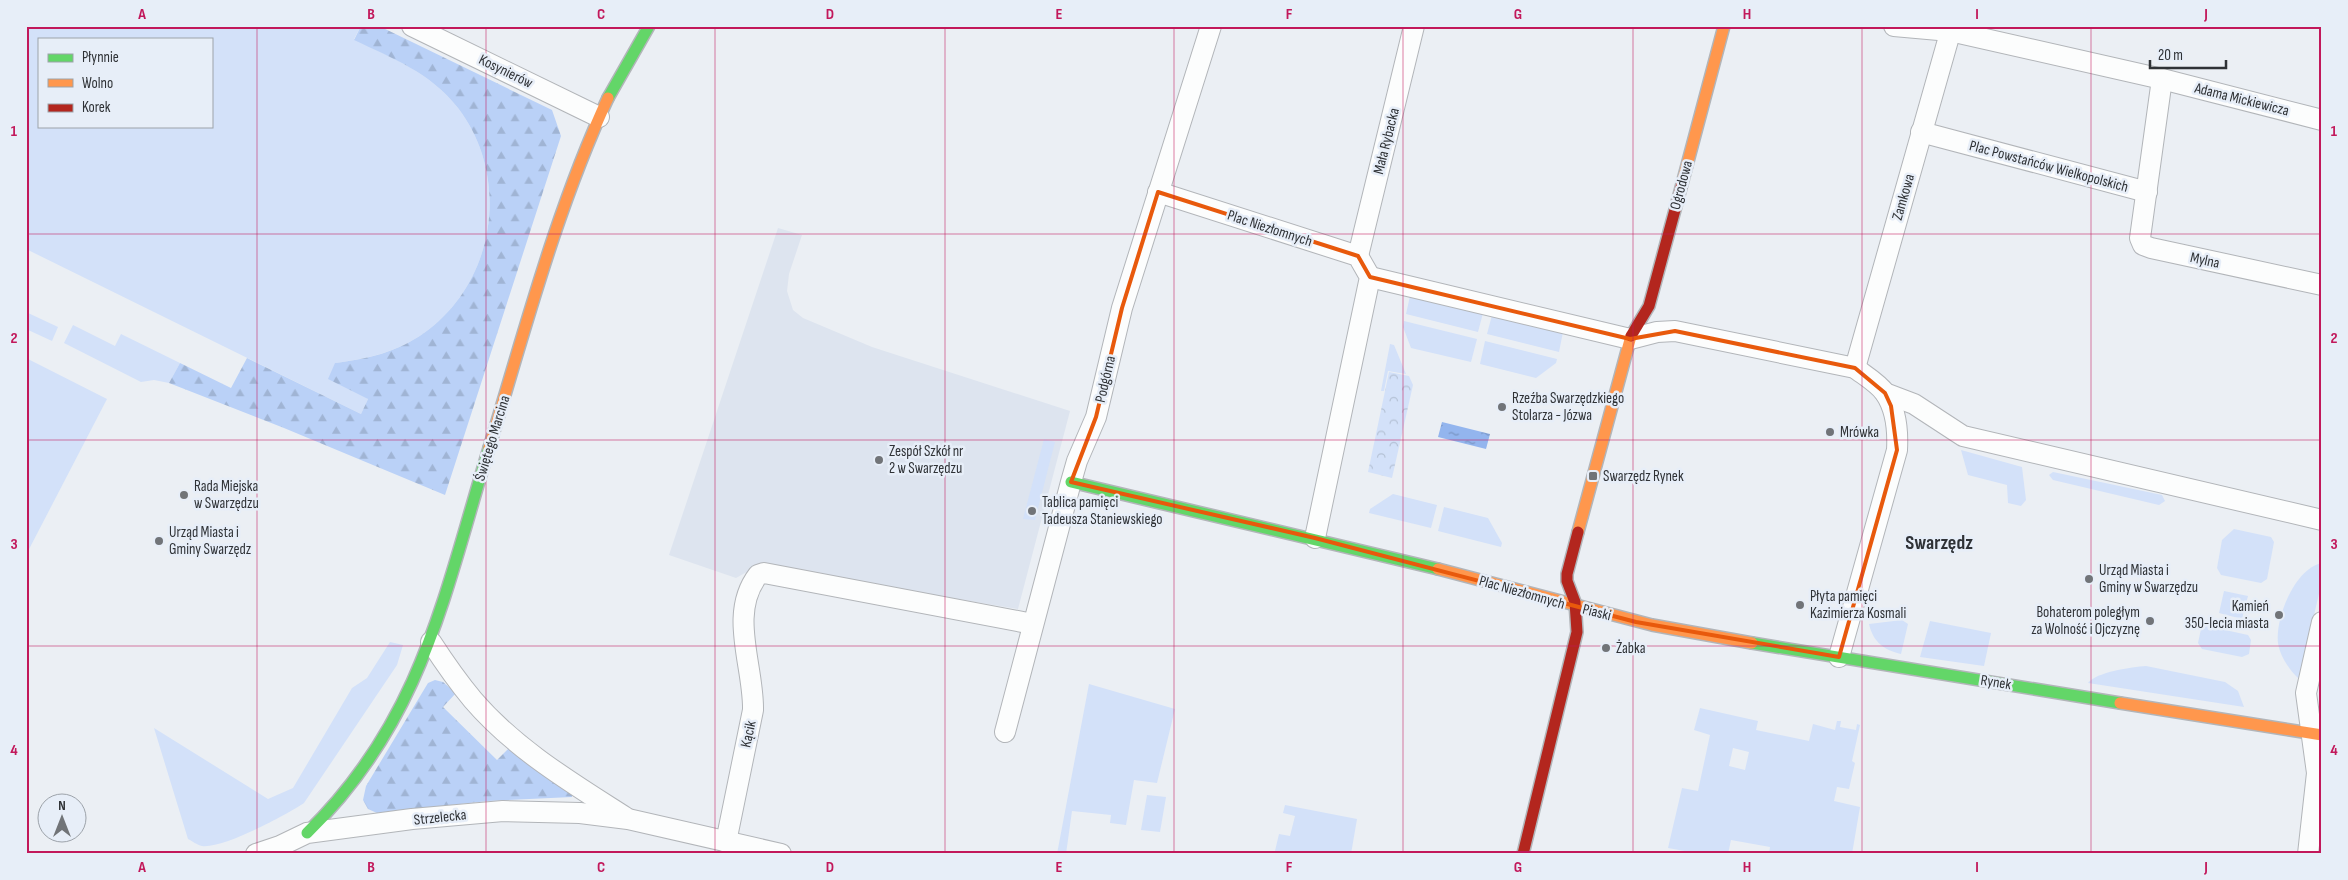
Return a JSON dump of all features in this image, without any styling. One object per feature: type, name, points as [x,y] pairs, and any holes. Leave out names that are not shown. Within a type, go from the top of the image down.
[{"type":"street","name":"Kosynierów","points":[[412,26],[599,116]]},
{"type":"street","name":"Świętego Marcina","points":[[307,833],[329,813],[361,772],[406,696],[430,642],[539,280],[568,196],[599,116],[649,26]]},
{"type":"street","name":"Podgórna","points":[[1005,732],[1070,482],[1096,417],[1122,308],[1211,26]]},
{"type":"street","name":"Mała Rybacka","points":[[1358,256],[1414,26]]},
{"type":"street","name":"Ogrodowa","points":[[1630,339],[1632,332],[1643,318],[1648,306],[1724,26]]},
{"type":"street","points":[[1894,26],[1951,29],[2162,79]]},
{"type":"street","name":"Zamkowa","points":[[1854,368],[1951,29]]},
{"type":"street","name":"Adama Mickiewicza","points":[[2162,79],[2322,120]]},
{"type":"street","name":"Plac Powstańców Wielkopolskich","points":[[1922,132],[2147,192],[2162,79]]},
{"type":"street","name":"Plac Niezłomnych","points":[[1158,192],[1358,256]]},
{"type":"street","name":"Mylna","points":[[2147,192],[2140,238],[2144,247],[2322,285]]},
{"type":"street","points":[[1315,538],[1370,277],[1358,256]]},
{"type":"street","points":[[1370,277],[1630,339],[1657,332],[1675,331],[1854,368],[1885,393],[1914,404],[1964,436],[2322,520]]},
{"type":"street","name":"Plac Niezłomnych","points":[[1575,607],[1566,574],[1630,339]]},
{"type":"street","points":[[1840,657],[1897,450],[1895,419],[1885,393]]},
{"type":"street","name":"Plac Niezłomnych","points":[[1070,482],[1315,538],[1543,596],[1575,607]]},
{"type":"street","name":"Kącik","points":[[726,842],[753,710],[753,694],[743,625],[748,594],[752,583],[758,575],[764,574],[1033,624]]},
{"type":"street","name":"Piaski","points":[[1523,854],[1575,644],[1578,629],[1575,607],[1636,622],[1840,657]]},
{"type":"street","points":[[2308,854],[2317,773],[2317,734],[2306,694],[2322,622]]},
{"type":"street","name":"Strzelecka","points":[[430,642],[462,687],[496,724],[547,765],[628,820]]},
{"type":"street","name":"Rynek","points":[[1840,657],[2317,734]]},
{"type":"street","name":"Strzelecka","points":[[256,854],[280,846],[307,833],[503,811],[564,812],[628,820],[781,854]]},
{"type":"highlighted area","points":[[1158,192],[1358,256],[1370,277],[1630,339],[1675,331],[1855,368],[1868,378],[1885,393],[1891,406],[1897,450],[1839,657],[1636,622],[1315,538],[1071,482],[1096,417],[1122,308]]},
{"type":"shaded area","name":"Zespół Szkół nr 2 w Swarzędzu","points":[[778,228],[802,235],[789,274],[787,291],[793,310],[803,318],[872,347],[1070,411],[1018,609],[757,566],[736,578],[669,555]]},
{"type":"green space","points":[[26,26],[361,26],[354,39],[423,76],[436,85],[458,108],[475,135],[485,165],[490,196],[488,227],[480,258],[467,286],[448,312],[424,333],[392,350],[370,357],[335,363],[368,399],[361,414],[26,249]]},
{"type":"green space","points":[[361,26],[379,26],[552,110],[561,136],[445,495],[284,428],[169,383],[180,363],[231,388],[247,358],[361,414],[368,399],[328,379],[335,363],[382,354],[414,340],[448,312],[467,286],[480,258],[488,227],[490,196],[485,165],[475,135],[458,108],[436,85],[410,68],[354,40]]},
{"type":"green space","points":[[1410,296],[1483,313],[1478,332],[1406,314]]},
{"type":"green space","points":[[26,312],[58,327],[52,341],[26,329]]},
{"type":"green space","points":[[1492,315],[1563,332],[1559,352],[1487,334]]},
{"type":"green space","points":[[1404,321],[1477,339],[1471,362],[1411,348],[1403,327]]},
{"type":"green space","points":[[73,325],[115,346],[121,334],[180,363],[169,383],[154,380],[141,382],[64,343]]},
{"type":"green space","points":[[1485,341],[1557,359],[1556,363],[1536,378],[1480,364]]},
{"type":"green space","points":[[1390,344],[1394,345],[1406,374],[1388,371],[1384,391],[1381,391]]},
{"type":"green space","points":[[26,358],[107,399],[26,555]]},
{"type":"green space","points":[[1389,372],[1409,376],[1413,385],[1392,478],[1368,472]]},
{"type":"green space","points":[[1044,439],[1055,442],[1035,520],[1023,519]]},
{"type":"green space","points":[[1961,450],[2022,467],[2026,500],[2021,506],[2008,503],[2007,485],[1968,475]]},
{"type":"green space","points":[[2053,472],[2162,495],[2165,501],[2159,505],[2053,480],[2049,475]]},
{"type":"green space","points":[[1393,494],[1437,505],[1431,528],[1369,513],[1370,509]]},
{"type":"green space","points":[[1444,507],[1488,518],[1502,543],[1501,547],[1438,531]]},
{"type":"green space","points":[[2234,529],[2271,537],[2274,542],[2267,579],[2261,583],[2221,575],[2217,568],[2222,540]]},
{"type":"green space","points":[[2322,563],[2322,581],[2299,679],[2286,662],[2279,648],[2278,633],[2280,621],[2283,608],[2295,584],[2312,567]]},
{"type":"green space","points":[[2224,591],[2248,596],[2242,619],[2219,613]]},
{"type":"green space","points":[[1902,620],[1908,624],[1901,654],[1889,650],[1880,644],[1873,636],[1869,624]]},
{"type":"green space","points":[[1930,621],[1991,633],[1984,666],[1920,657]]},
{"type":"green space","points":[[2207,626],[2248,635],[2251,640],[2249,654],[2242,657],[2202,649],[2198,643],[2201,629]]},
{"type":"green space","points":[[390,642],[403,645],[397,665],[304,803],[269,823],[239,837],[212,846],[202,846],[188,839],[154,728],[268,799],[293,788],[352,688],[367,678]]},
{"type":"green space","points":[[2146,666],[2225,682],[2238,691],[2244,707],[2088,683],[2092,679],[2106,673]]},
{"type":"green space","points":[[435,680],[443,682],[456,693],[443,707],[497,760],[511,746],[572,795],[572,797],[488,801],[377,813],[368,809],[363,800],[366,786],[428,683]]},
{"type":"green space","points":[[1089,684],[1175,709],[1157,783],[1134,780],[1126,825],[1110,823],[1111,815],[1072,811],[1066,854],[1057,854]]},
{"type":"green space","points":[[1700,708],[1758,721],[1756,730],[1809,741],[1813,724],[1835,730],[1837,721],[1841,721],[1840,727],[1856,730],[1857,724],[1860,725],[1852,761],[1855,763],[1849,789],[1837,787],[1834,801],[1860,807],[1852,854],[1769,854],[1770,847],[1731,840],[1728,854],[1701,854],[1668,848],[1682,788],[1698,791],[1710,735],[1694,730]],"holes":[[[1733,748],[1749,752],[1745,770],[1729,766]]]},
{"type":"green space","points":[[1147,795],[1166,797],[1160,832],[1141,830]]},
{"type":"green space","points":[[1285,805],[1357,819],[1351,854],[1291,854],[1275,851],[1279,834],[1290,836],[1295,816],[1283,813]]},
{"type":"water","points":[[1442,422],[1490,434],[1486,449],[1438,437]]},
{"type":"traffic: fast","points":[[608,98],[649,26]]},
{"type":"traffic: fast","points":[[307,833],[346,790],[378,746],[403,701],[424,654],[442,605],[489,448]]},
{"type":"traffic: fast","points":[[1071,482],[1438,569]]},
{"type":"traffic: fast","points":[[1752,643],[2120,703]]},
{"type":"traffic: slow","points":[[1682,184],[1724,26]]},
{"type":"traffic: slow","points":[[489,448],[557,227],[589,140],[608,98]]},
{"type":"traffic: slow","points":[[1578,532],[1631,336]]},
{"type":"traffic: slow","points":[[1438,569],[1652,625],[1752,643]]},
{"type":"traffic: slow","points":[[2120,703],[2322,735]]},
{"type":"traffic: jam","points":[[1631,336],[1649,306],[1682,184]]},
{"type":"traffic: jam","points":[[1523,854],[1577,632],[1575,602],[1567,581],[1567,574],[1578,532]]},
{"type":"place","name":"Rzeźba Swarzędzkiego Stolarza - Józwa","points":[[1502,407]]},
{"type":"place","name":"Mrówka","points":[[1830,432]]},
{"type":"place","name":"Zespół Szkół nr 2 w Swarzędzu","points":[[879,460]]},
{"type":"place","name":"Swarzędz Rynek","points":[[1593,476]]},
{"type":"place","name":"Rada Miejska w Swarzędzu","points":[[184,495]]},
{"type":"place","name":"Tablica pamięci Tadeusza Staniewskiego","points":[[1032,511]]},
{"type":"place","name":"Urząd Miasta i Gminy Swarzędz","points":[[159,541]]},
{"type":"place","name":"Urząd Miasta i Gminy w Swarzędzu","points":[[2089,579]]},
{"type":"place","name":"Płyta pamięci Kazimierza Kosmali","points":[[1800,605]]},
{"type":"place","name":"Kamień 350-lecia miasta","points":[[2279,615]]},
{"type":"place","name":"Bohaterom poległym za Wolność i Ojczyznę","points":[[2150,621]]},
{"type":"place","name":"Żabka","points":[[1606,648]]},
{"type":"district","name":"Swarzędz","points":[[1939,542]]}]
